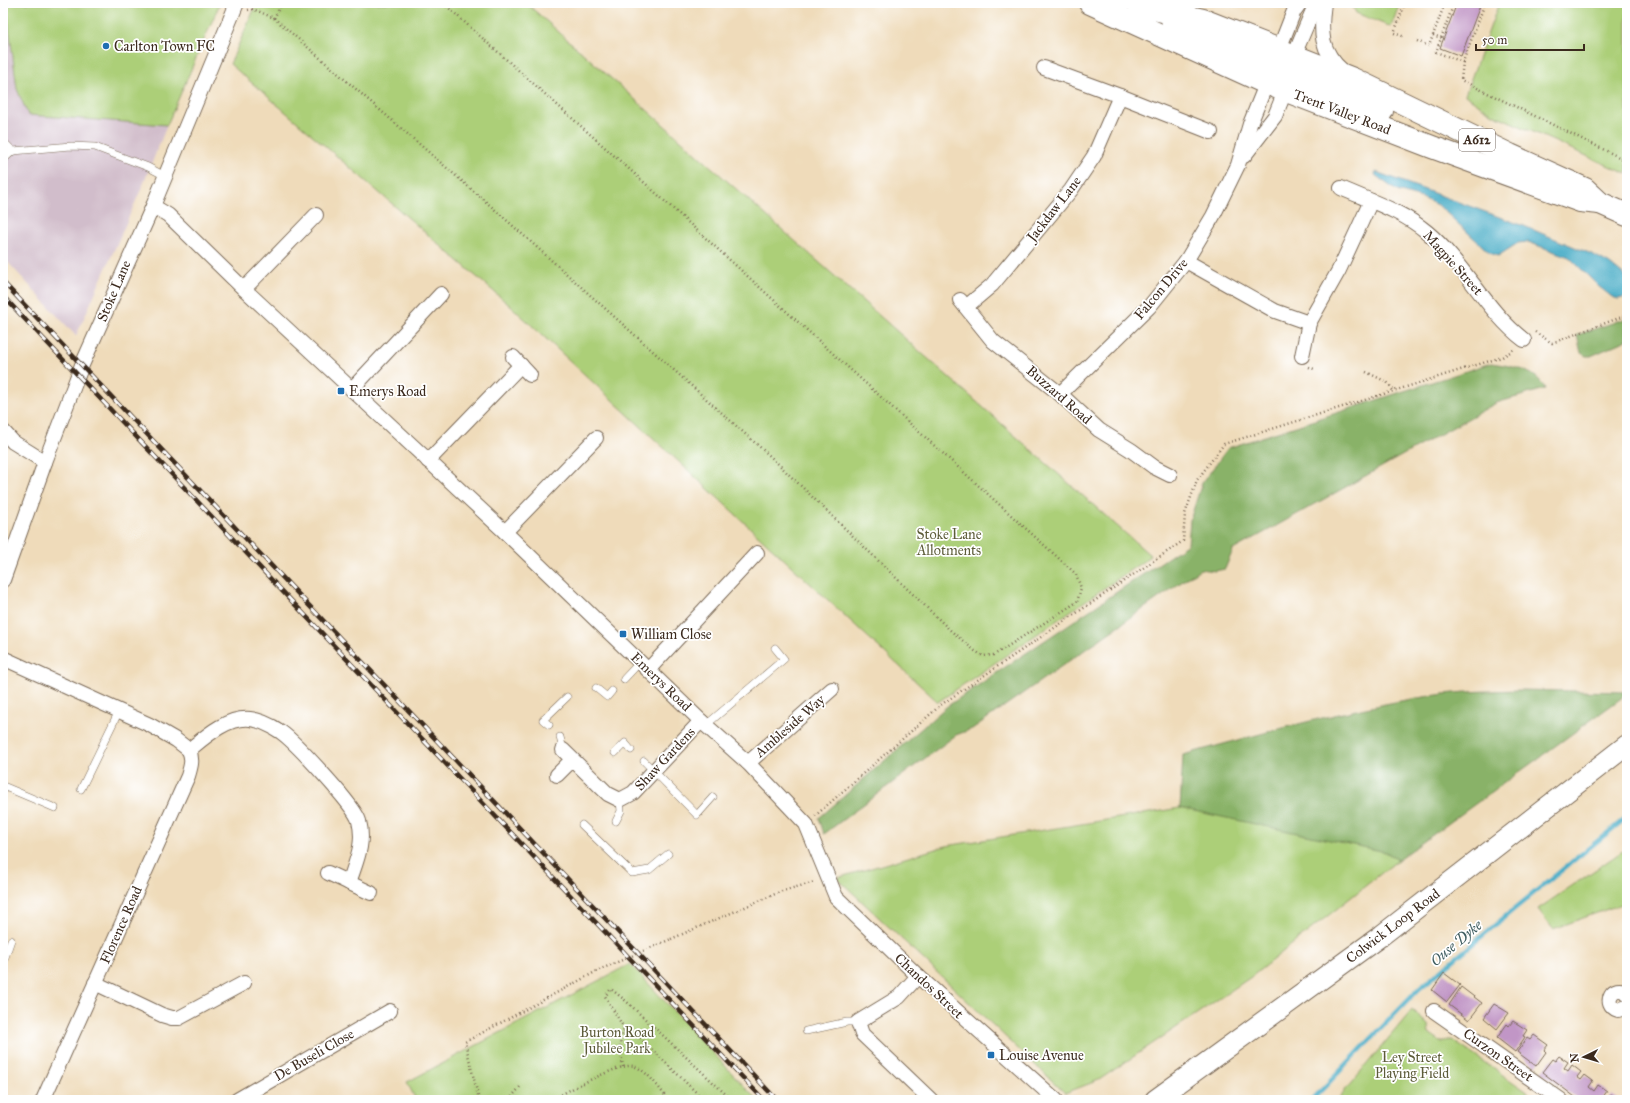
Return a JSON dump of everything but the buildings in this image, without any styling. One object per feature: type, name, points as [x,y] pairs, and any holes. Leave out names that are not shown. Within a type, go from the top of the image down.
[{"type":"main road","name":"Trent Valley Road","points":[[1090,3],[1282,69],[1353,79],[1510,155],[1585,189],[1600,203]]},
{"type":"main road","name":"Trent Valley Road","points":[[1146,6],[1203,20],[1282,69],[1432,147],[1580,201],[1600,203],[1627,215]]},
{"type":"main road","name":"Colwick Loop Road","points":[[1156,1100],[1382,935],[1627,745]]},
{"type":"street","points":[[1282,69],[1294,12],[1300,3]]},
{"type":"street","points":[[1282,69],[1316,3]]},
{"type":"street","points":[[1324,3],[1322,27],[1326,50],[1332,60],[1353,79]]},
{"type":"street","name":"Stoke Lane","points":[[3,580],[45,462],[82,365],[153,206],[236,7]]},
{"type":"street","points":[[1044,68],[1211,132]]},
{"type":"street","name":"Falcon Drive","points":[[1238,165],[1275,116],[1282,69]]},
{"type":"street","name":"Falcon Drive","points":[[1060,394],[1155,301],[1186,261],[1213,216],[1238,165],[1250,124],[1282,69]]},
{"type":"street","name":"Jackdaw Lane","points":[[963,304],[992,285],[1071,190],[1094,156],[1120,96]]},
{"type":"street","name":"Magpie Street","points":[[1341,188],[1406,217],[1432,236],[1452,257],[1502,319],[1524,340]]},
{"type":"street","points":[[1302,356],[1309,323],[1339,270],[1371,201]]},
{"type":"street","name":"Emerys Road","points":[[153,206],[168,215],[244,289],[505,532],[703,723],[748,763],[806,824],[819,859]]},
{"type":"street","points":[[244,289],[316,215]]},
{"type":"street","points":[[1186,261],[1275,311],[1309,323]]},
{"type":"street","points":[[352,389],[441,294]]},
{"type":"street","name":"Buzzard Road","points":[[963,304],[993,341],[1060,394],[1099,430],[1131,450],[1148,464],[1170,475]]},
{"type":"street","points":[[428,460],[521,366]]},
{"type":"street","points":[[3,430],[13,442],[45,462]]},
{"type":"street","points":[[505,532],[596,438]]},
{"type":"street","points":[[644,666],[757,553]]},
{"type":"street","points":[[3,658],[150,725],[176,740],[189,750],[220,727],[233,720],[251,719],[267,724],[282,733],[309,759],[344,799],[358,819],[362,844],[349,883]]},
{"type":"street","name":"Ambleside Way","points":[[748,763],[832,689]]},
{"type":"street","name":"Shaw Gardens","points":[[557,775],[565,749],[608,794],[620,800],[633,793],[703,723]]},
{"type":"street","name":"Florence Road","points":[[43,1100],[188,776],[192,764],[192,756],[189,750]]},
{"type":"street","name":"Chandos Street","points":[[819,859],[836,897],[918,976],[1056,1100]]},
{"type":"street","points":[[328,873],[371,893]]},
{"type":"street","points":[[918,976],[899,997],[858,1022],[862,1034],[931,1100]]},
{"type":"street","points":[[95,983],[162,1015],[172,1018],[180,1018],[244,983]]},
{"type":"street","points":[[1627,993],[1623,990],[1616,990],[1611,994],[1609,1001],[1612,1007],[1618,1010],[1627,1007]]},
{"type":"street","name":"De Buseli Close","points":[[238,1100],[390,1010]]},
{"type":"street","name":"Curzon Street","points":[[1434,1011],[1561,1100]]},
{"type":"lane","points":[[3,141],[13,151]]},
{"type":"lane","points":[[3,160],[13,151],[71,146],[95,147],[148,167],[165,176]]},
{"type":"lane","points":[[703,723],[784,659],[775,648]]},
{"type":"lane","points":[[624,679],[644,666]]},
{"type":"lane","points":[[596,688],[606,696],[612,691]]},
{"type":"lane","points":[[549,724],[543,720],[567,696]]},
{"type":"lane","points":[[81,789],[119,711]]},
{"type":"lane","points":[[615,753],[624,743],[631,750]]},
{"type":"lane","points":[[644,761],[697,815],[713,797]]},
{"type":"lane","points":[[3,786],[56,808]]},
{"type":"lane","points":[[616,821],[621,811],[620,800]]},
{"type":"lane","points":[[582,825],[601,839],[632,873],[649,870],[668,854]]},
{"type":"lane","points":[[3,963],[11,940]]},
{"type":"lane","points":[[806,1031],[847,1022],[858,1022]]},
{"type":"path","points":[[274,18],[282,3]]},
{"type":"path","points":[[236,7],[253,9],[274,18],[493,208],[771,457],[950,630],[975,651],[983,656],[994,655],[1077,602],[1081,588],[1076,574],[443,3]]},
{"type":"path","points":[[1405,3],[1394,33],[1405,37]]},
{"type":"path","points":[[1417,41],[1429,46],[1446,3]]},
{"type":"path","points":[[1454,3],[1436,52],[1463,62]]},
{"type":"path","points":[[1485,3],[1463,62],[1461,80],[1627,161]]},
{"type":"path","points":[[1433,35],[1441,38]]},
{"type":"path","points":[[806,824],[942,704],[1183,541],[1186,514],[1197,480],[1224,444],[1502,357],[1518,347],[1533,330],[1552,343],[1627,315]]},
{"type":"path","points":[[1366,372],[1387,382],[1394,391]]},
{"type":"path","points":[[479,1100],[465,1042],[599,970],[782,891],[827,878]]},
{"type":"path","points":[[704,1100],[636,1033],[624,1028],[605,996],[611,989],[626,1001],[732,1100]]},
{"type":"path","points":[[623,1067],[620,1045],[624,1028]]},
{"type":"path","points":[[551,1100],[591,1079],[623,1067],[633,1066],[644,1072],[660,1088],[668,1100]]},
{"type":"path","points":[[509,1100],[520,1087]]},
{"type":"shaded area","points":[[3,3],[6,3],[17,89],[28,115],[167,125],[143,185],[76,336],[3,257]]},
{"type":"green space","name":"Carlton Town FC","points":[[6,3],[220,3],[167,125],[28,115],[17,89]]},
{"type":"green space","name":"Stoke Lane Allotments","points":[[257,3],[526,3],[1151,556],[938,702],[514,309],[230,64]]},
{"type":"green space","points":[[1351,3],[1400,3],[1391,27],[1356,13]]},
{"type":"green space","points":[[1499,3],[1627,3],[1627,174],[1493,114],[1465,95]]},
{"type":"green space","points":[[1627,318],[1627,340],[1591,356],[1586,356],[1581,353],[1577,335]]},
{"type":"green space","points":[[1491,363],[1514,367],[1529,373],[1541,382],[1545,389],[1496,403],[1233,550],[1225,569],[1215,571],[1200,569],[972,729],[956,735],[824,834],[819,818],[946,707],[1188,544],[1190,520],[1202,483],[1228,448]]},
{"type":"green space","points":[[1520,690],[1627,692],[1627,694],[1398,860],[1386,852],[1180,808],[1183,755],[1313,720],[1378,705],[1444,694]]},
{"type":"green space","points":[[1180,808],[1249,821],[1387,852],[1398,860],[1251,977],[1099,1080],[1065,1093],[837,878],[946,846]]},
{"type":"green space","points":[[1627,848],[1627,902],[1553,929],[1538,909]]},
{"type":"green space","name":"Burton Road Jubilee Park","points":[[630,964],[757,1100],[416,1100],[407,1082]]},
{"type":"green space","name":"Ley Street Playing Field","points":[[1412,1010],[1428,1025],[1429,1034],[1442,1043],[1452,1040],[1539,1100],[1337,1100]]},
{"type":"water","points":[[1376,172],[1524,226],[1594,255],[1610,264],[1627,278],[1627,297],[1618,299],[1612,297],[1598,286],[1569,257],[1528,242],[1518,243],[1498,256],[1491,254],[1439,206],[1425,199],[1397,191],[1375,175]]},
{"type":"waterway","name":"Ouse Dyke","points":[[1312,1100],[1419,989],[1627,817]]},
{"type":"railway","points":[[3,282],[777,1100]]},
{"type":"railway","points":[[3,296],[764,1100]]},
{"type":"place","name":"Carlton Town FC","points":[[106,46]]},
{"type":"place","name":"Emerys Road","points":[[341,391]]},
{"type":"place","name":"William Close","points":[[623,634]]},
{"type":"place","name":"Louise Avenue","points":[[991,1055]]}]
